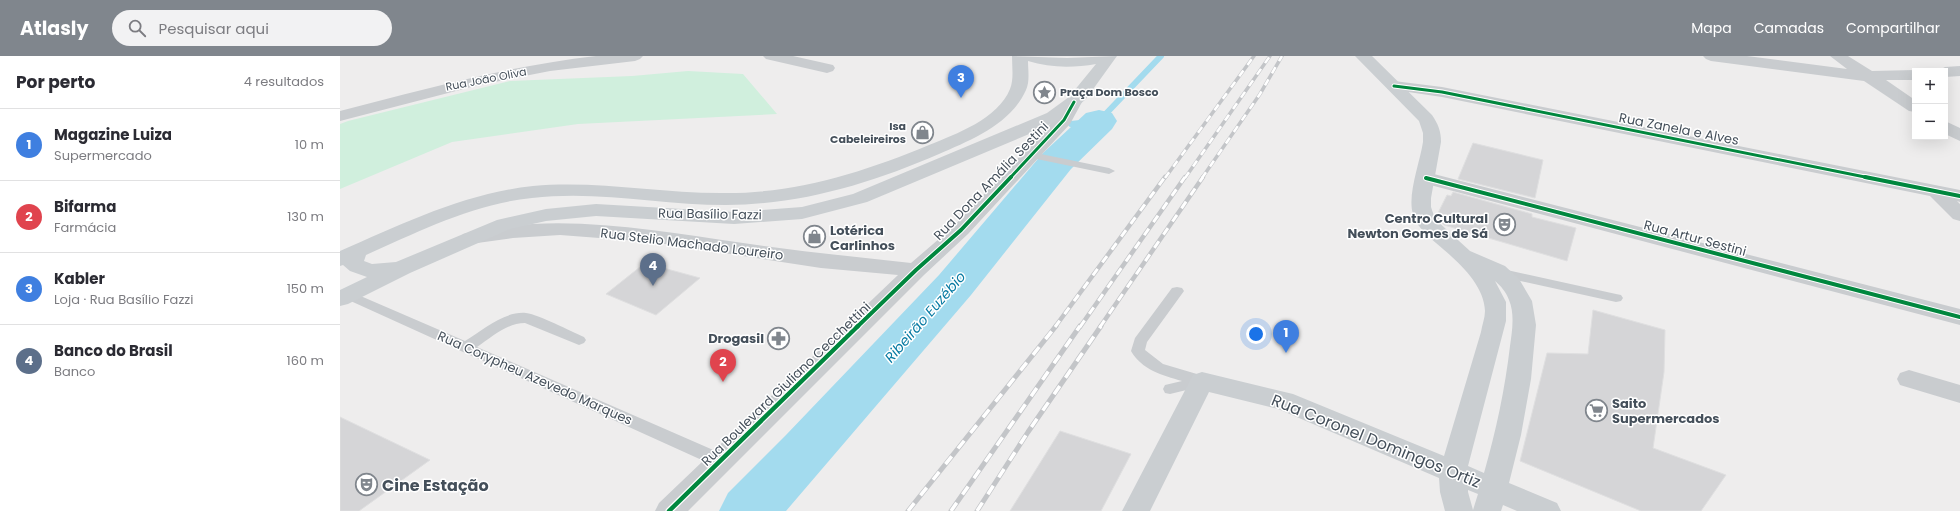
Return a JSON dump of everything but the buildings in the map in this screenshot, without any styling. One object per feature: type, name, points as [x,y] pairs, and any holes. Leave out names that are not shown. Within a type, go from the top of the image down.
[{"type":"main road","points":[[1020,56],[1020,78],[1048,73],[1062,73],[1093,81]]},
{"type":"main road","points":[[1027,56],[1052,62],[1091,60],[1108,56]]},
{"type":"main road","name":"Rua Basílio Fazzi","points":[[344,297],[402,268],[467,239],[510,222],[546,215],[572,212],[620,210],[734,218],[802,213],[860,198],[892,186],[1028,128],[1074,102],[1093,81],[1108,56]]},
{"type":"main road","points":[[1363,56],[1426,119],[1432,132],[1432,146],[1426,178],[1422,213],[1428,225],[1466,260],[1487,285],[1493,295],[1496,310],[1493,332],[1453,472],[1454,492],[1459,511]]},
{"type":"main road","name":"Rua Basílio Fazzi","points":[[349,255],[474,203],[509,194],[561,189],[696,198],[742,198],[778,196],[814,191],[861,178],[901,164],[973,132],[994,118],[1018,89],[1020,78]]},
{"type":"main road","points":[[349,255],[352,263],[361,268],[377,270],[402,268]]},
{"type":"main road","points":[[1466,260],[1497,271],[1518,293],[1523,311],[1524,325],[1519,379],[1511,423],[1490,500]]},
{"type":"main road","points":[[1136,511],[1202,381]]},
{"type":"main road","name":"Rua Coronel Domingos Ortiz","points":[[1202,381],[1284,401],[1453,472],[1490,500],[1547,511]]},
{"type":"street","name":"Rua João Oliva","points":[[340,116],[478,80],[550,66],[635,56]]},
{"type":"street","points":[[771,56],[827,68]]},
{"type":"street","points":[[1711,56],[1866,76],[1912,75]]},
{"type":"street","points":[[1838,56],[1912,105]]},
{"type":"street","points":[[1948,72],[1960,71]]},
{"type":"street","name":"Rua Zanela e Alves","points":[[1394,86],[1442,92],[1960,196]]},
{"type":"street","name":"Rua Dona Amália Sestini","points":[[916,270],[961,230],[1064,120],[1074,102]]},
{"type":"street","points":[[1948,128],[1960,136]]},
{"type":"street","name":"Rua Artur Sestini","points":[[1426,178],[1960,317]]},
{"type":"street","points":[[1937,192],[1960,214]]},
{"type":"street","name":"Rua Stelio Machado Loureiro","points":[[467,239],[513,232],[560,228],[652,236],[821,260],[916,270]]},
{"type":"street","name":"Rua Boulevard Giuliano Cecchettini","points":[[669,511],[916,270]]},
{"type":"street","points":[[1909,380],[1960,394]]},
{"type":"lane","points":[[1031,155],[1109,171]]},
{"type":"lane","points":[[1497,271],[1616,298]]},
{"type":"lane","points":[[1177,292],[1140,341],[1138,351],[1142,358],[1159,368],[1202,381]]},
{"type":"lane","name":"Rua Corypheu Azevedo Marques","points":[[344,297],[466,347],[721,461]]},
{"type":"lane","points":[[466,347],[519,317],[527,318],[579,340]]},
{"type":"lane","points":[[1170,389],[1202,381]]},
{"type":"green space","points":[[688,71],[743,74],[777,114],[578,124],[452,142],[340,189],[340,124],[348,121],[510,81],[632,76]]},
{"type":"waterway","name":"Ribeirão Euzébio","points":[[1071,124],[1099,121],[1161,56]]},
{"type":"waterway","name":"Ribeirão Euzébio","points":[[749,511],[806,451],[955,285],[1057,161],[1099,121]]},
{"type":"railway","points":[[1165,178],[1254,56]]},
{"type":"railway","points":[[1185,178],[1270,56]]},
{"type":"railway","points":[[1202,178],[1260,94],[1282,56]]},
{"type":"railway","points":[[1055,327],[1165,177]]},
{"type":"railway","points":[[1080,327],[1185,177]]},
{"type":"railway","points":[[1100,327],[1203,177]]},
{"type":"railway","points":[[908,511],[1056,326]]},
{"type":"railway","points":[[951,511],[1080,326]]},
{"type":"railway","points":[[977,511],[1028,432],[1101,326]]},
{"type":"cycle path","points":[[1394,86],[1442,92],[1960,196]]},
{"type":"cycle path","points":[[669,511],[916,270],[961,230],[1064,120],[1074,102]]},
{"type":"cycle path","points":[[1426,178],[1960,317]]},
{"type":"place","name":"Praça Dom Bosco","points":[[1044,92]]},
{"type":"place","name":"Kabler","points":[[961,98]]},
{"type":"place","name":"Isa Cabeleireiros","points":[[922,132]]},
{"type":"place","name":"Centro Cultural Newton Gomes de Sá","points":[[1504,225]]},
{"type":"place","name":"Lotérica Carlinhos","points":[[815,237]]},
{"type":"place","name":"Banco do Brasil","points":[[653,286]]},
{"type":"place","name":"Drogasil","points":[[779,338]]},
{"type":"place","name":"Magazine Luiza","points":[[1286,353]]},
{"type":"place","name":"Bifarma","points":[[723,382]]},
{"type":"place","name":"Saito Supermercados","points":[[1596,410]]},
{"type":"place","name":"Cine Estação","points":[[367,485]]}]
